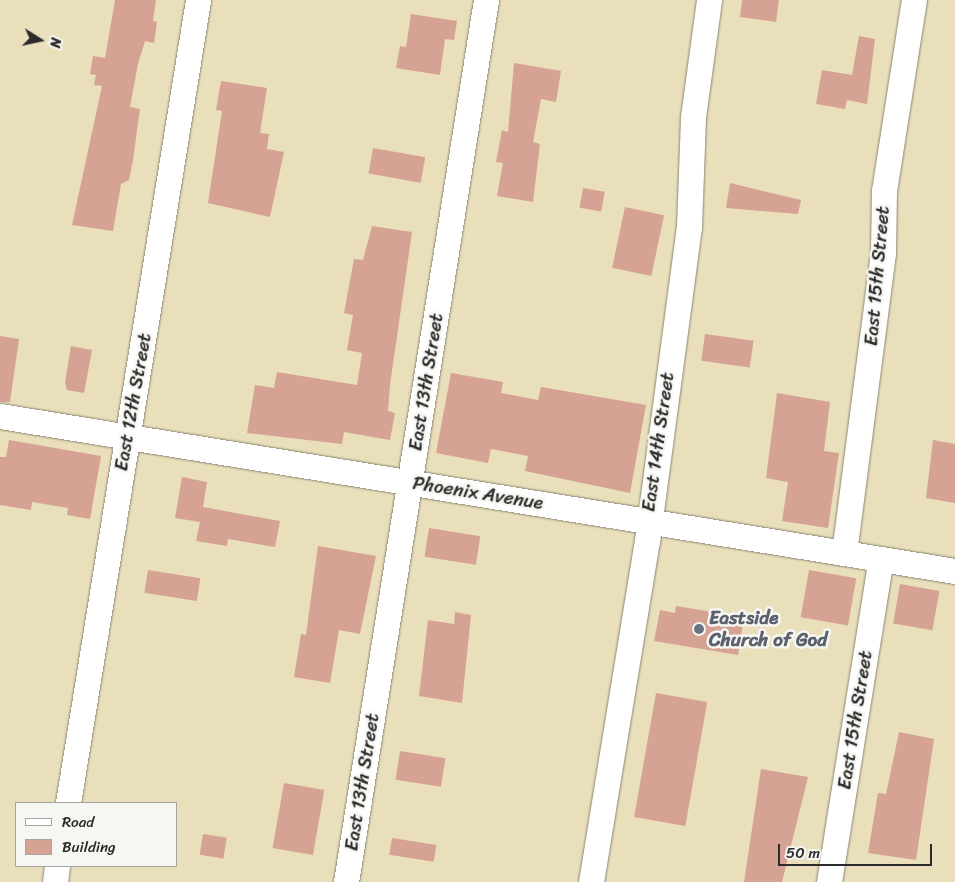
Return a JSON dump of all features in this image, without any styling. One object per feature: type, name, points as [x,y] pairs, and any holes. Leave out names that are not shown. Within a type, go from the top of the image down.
[{"type":"street","name":"East 12th Street","points":[[68,802],[198,0]]},
{"type":"street","name":"East 13th Street","points":[[346,882],[486,0]]},
{"type":"street","name":"East 14th Street","points":[[591,882],[647,541],[646,521],[689,227],[693,117],[709,0]]},
{"type":"street","name":"East 15th Street","points":[[844,553],[883,253],[884,191],[914,0]]},
{"type":"street","name":"Phoenix Avenue","points":[[0,416],[955,571]]},
{"type":"street","name":"East 15th Street","points":[[829,882],[881,559]]},
{"type":"street","points":[[55,882],[58,867]]},
{"type":"building","points":[[115,0],[156,0],[153,21],[157,22],[154,43],[145,41],[138,64],[130,107],[140,109],[133,160],[129,180],[121,184],[113,231],[72,225],[102,86],[94,85],[96,75],[90,74],[93,56],[105,58]]},
{"type":"building","points":[[742,0],[779,0],[776,22],[740,17]]},
{"type":"building","points":[[411,14],[457,21],[454,40],[445,39],[440,75],[396,68],[400,46],[406,47]]},
{"type":"building","points":[[859,36],[875,39],[867,104],[847,100],[845,109],[816,104],[822,70],[852,75]]},
{"type":"building","points":[[514,63],[561,71],[556,102],[541,99],[533,142],[540,144],[533,202],[497,196],[503,163],[496,162],[502,130],[508,132]]},
{"type":"building","points":[[221,81],[267,88],[260,133],[269,134],[267,149],[284,152],[270,217],[208,203],[222,111],[216,110]]},
{"type":"building","points":[[373,148],[425,157],[421,183],[368,174]]},
{"type":"building","points":[[730,183],[801,200],[798,214],[726,208]]},
{"type":"building","points":[[583,188],[605,192],[601,212],[580,208]]},
{"type":"building","points":[[625,207],[664,215],[651,276],[612,268]]},
{"type":"building","points":[[372,226],[412,232],[390,385],[388,411],[395,413],[390,440],[344,432],[342,444],[247,433],[255,385],[274,388],[277,372],[357,385],[362,353],[347,350],[353,315],[344,313],[354,259],[363,260]]},
{"type":"building","points":[[705,334],[754,341],[750,368],[701,361]]},
{"type":"building","points":[[0,336],[19,339],[10,402],[0,402]]},
{"type":"building","points":[[71,346],[92,350],[84,393],[67,390],[65,383]]},
{"type":"building","points":[[451,373],[503,382],[501,393],[538,400],[541,387],[646,405],[630,493],[525,471],[528,456],[491,449],[488,463],[436,453]]},
{"type":"building","points":[[777,393],[830,402],[824,451],[839,453],[828,528],[782,521],[788,482],[766,478]]},
{"type":"building","points":[[9,440],[101,456],[90,519],[67,515],[68,508],[32,502],[31,510],[0,505],[0,457],[6,457]]},
{"type":"building","points":[[933,440],[955,444],[955,503],[926,498]]},
{"type":"building","points":[[182,477],[207,482],[203,507],[280,521],[275,547],[228,539],[227,546],[196,541],[200,522],[175,518]]},
{"type":"building","points":[[429,528],[480,536],[476,565],[424,557]]},
{"type":"building","points":[[318,546],[376,556],[360,634],[339,630],[330,683],[294,677],[301,634],[306,635]]},
{"type":"building","points":[[148,570],[200,578],[197,601],[144,593]]},
{"type":"building","points":[[809,570],[856,578],[848,626],[801,617]]},
{"type":"building","points":[[900,584],[939,591],[932,630],[893,623]]},
{"type":"building","name":"Eastside Church of God","points":[[676,606],[744,617],[738,655],[654,641],[660,610],[675,613]]},
{"type":"building","points":[[455,612],[471,615],[462,703],[419,696],[428,620],[454,624]]},
{"type":"building","points":[[656,693],[707,702],[685,826],[634,817]]},
{"type":"building","points":[[899,732],[934,739],[916,860],[868,853],[878,793],[886,794]]},
{"type":"building","points":[[400,751],[445,758],[441,787],[395,780]]},
{"type":"building","points":[[761,769],[808,777],[782,882],[744,882]]},
{"type":"building","points":[[284,783],[324,790],[313,855],[273,848]]},
{"type":"building","points":[[203,834],[227,838],[223,858],[200,855]]},
{"type":"building","points":[[392,838],[436,845],[434,862],[389,855]]},
{"type":"place","name":"Eastside Church of God","points":[[699,629]]}]
